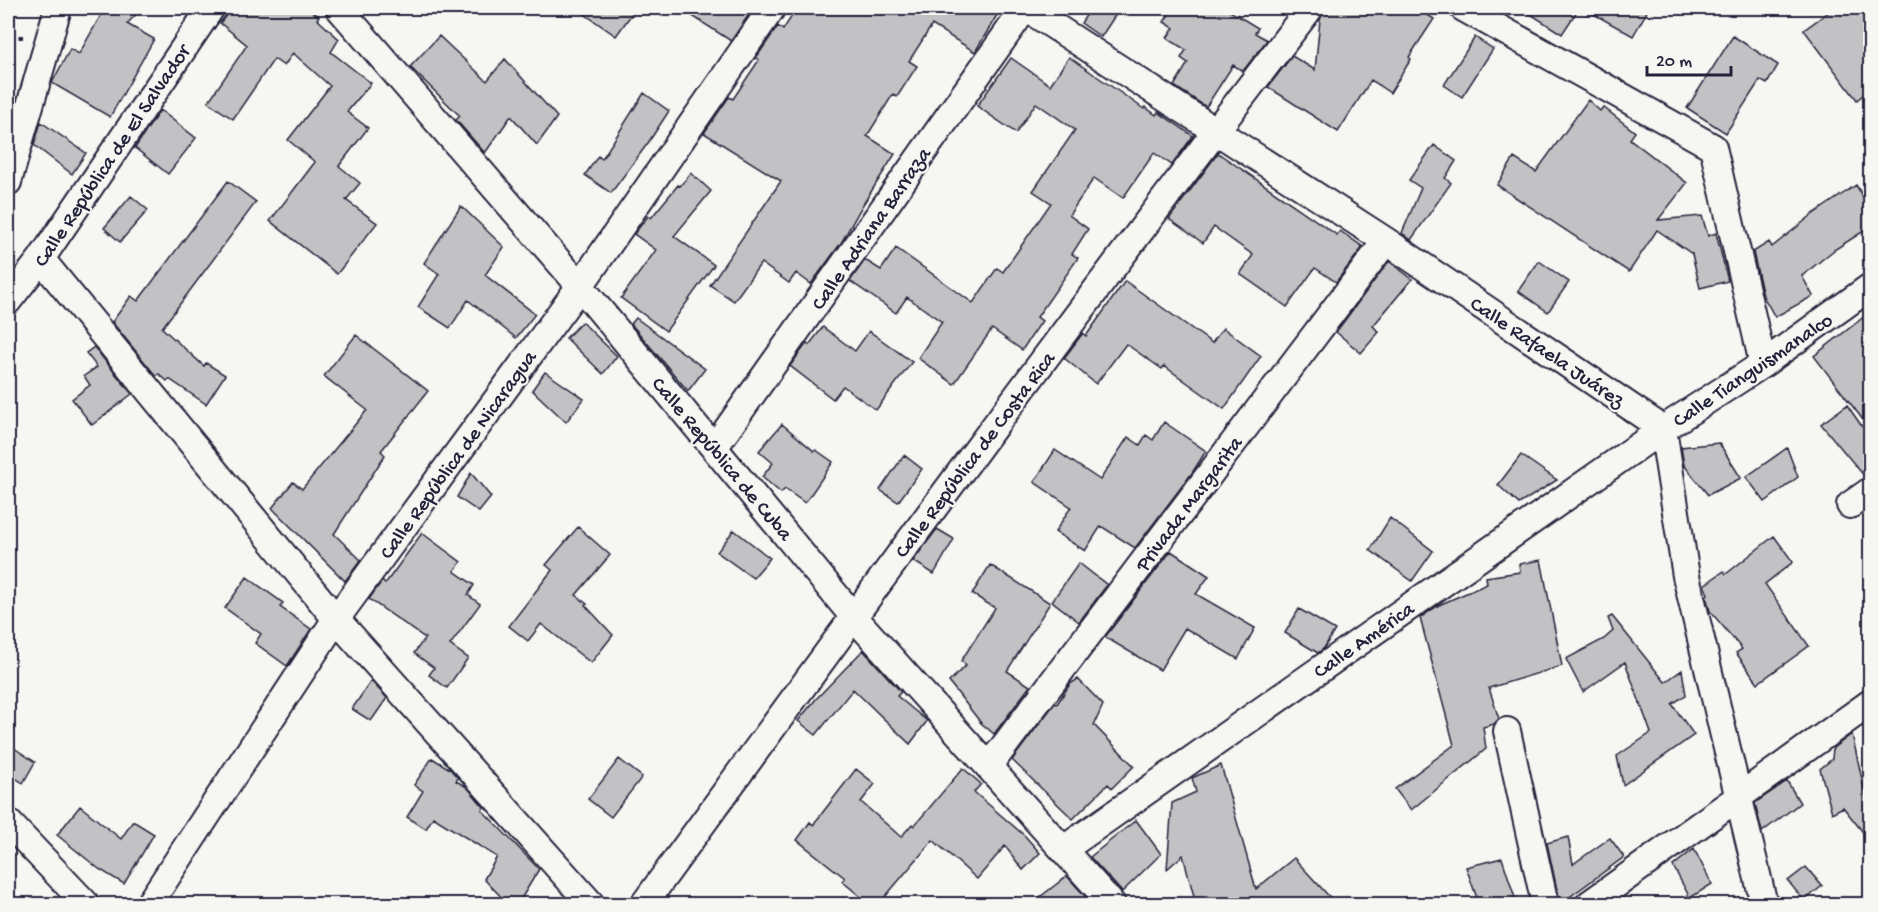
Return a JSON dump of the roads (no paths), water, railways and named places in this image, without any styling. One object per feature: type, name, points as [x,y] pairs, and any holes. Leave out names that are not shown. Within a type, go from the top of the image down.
[{"type":"street","points":[[8,182],[58,8]]},
{"type":"street","name":"Calle República de El Salvador","points":[[8,301],[41,259],[212,8]]},
{"type":"street","name":"Calle República de Cuba","points":[[339,8],[580,286],[854,616],[1112,904]]},
{"type":"street","name":"Calle República de Nicaragua","points":[[149,904],[336,620],[580,286],[772,8]]},
{"type":"street","name":"Calle Rafaela Juárez","points":[[1026,8],[1386,241],[1663,429]]},
{"type":"street","name":"Calle Adriana Barraza","points":[[714,448],[1026,8]]},
{"type":"street","name":"Calle República de Costa Rica","points":[[644,904],[854,616],[1216,129],[1310,8]]},
{"type":"street","points":[[1463,8],[1713,147],[1763,364]]},
{"type":"street","name":"Privada Margarita","points":[[989,766],[1386,241]]},
{"type":"street","points":[[41,259],[336,620],[591,904]]},
{"type":"street","name":"Calle Tianguismanalco","points":[[1663,429],[1763,364],[1870,287]]},
{"type":"street","points":[[1663,429],[1686,576],[1764,904]]},
{"type":"street","name":"Calle América","points":[[1064,849],[1663,429]]},
{"type":"street","points":[[1589,904],[1870,703]]},
{"type":"street","points":[[1508,730],[1545,904]]},
{"type":"street","points":[[8,822],[86,904]]}]
